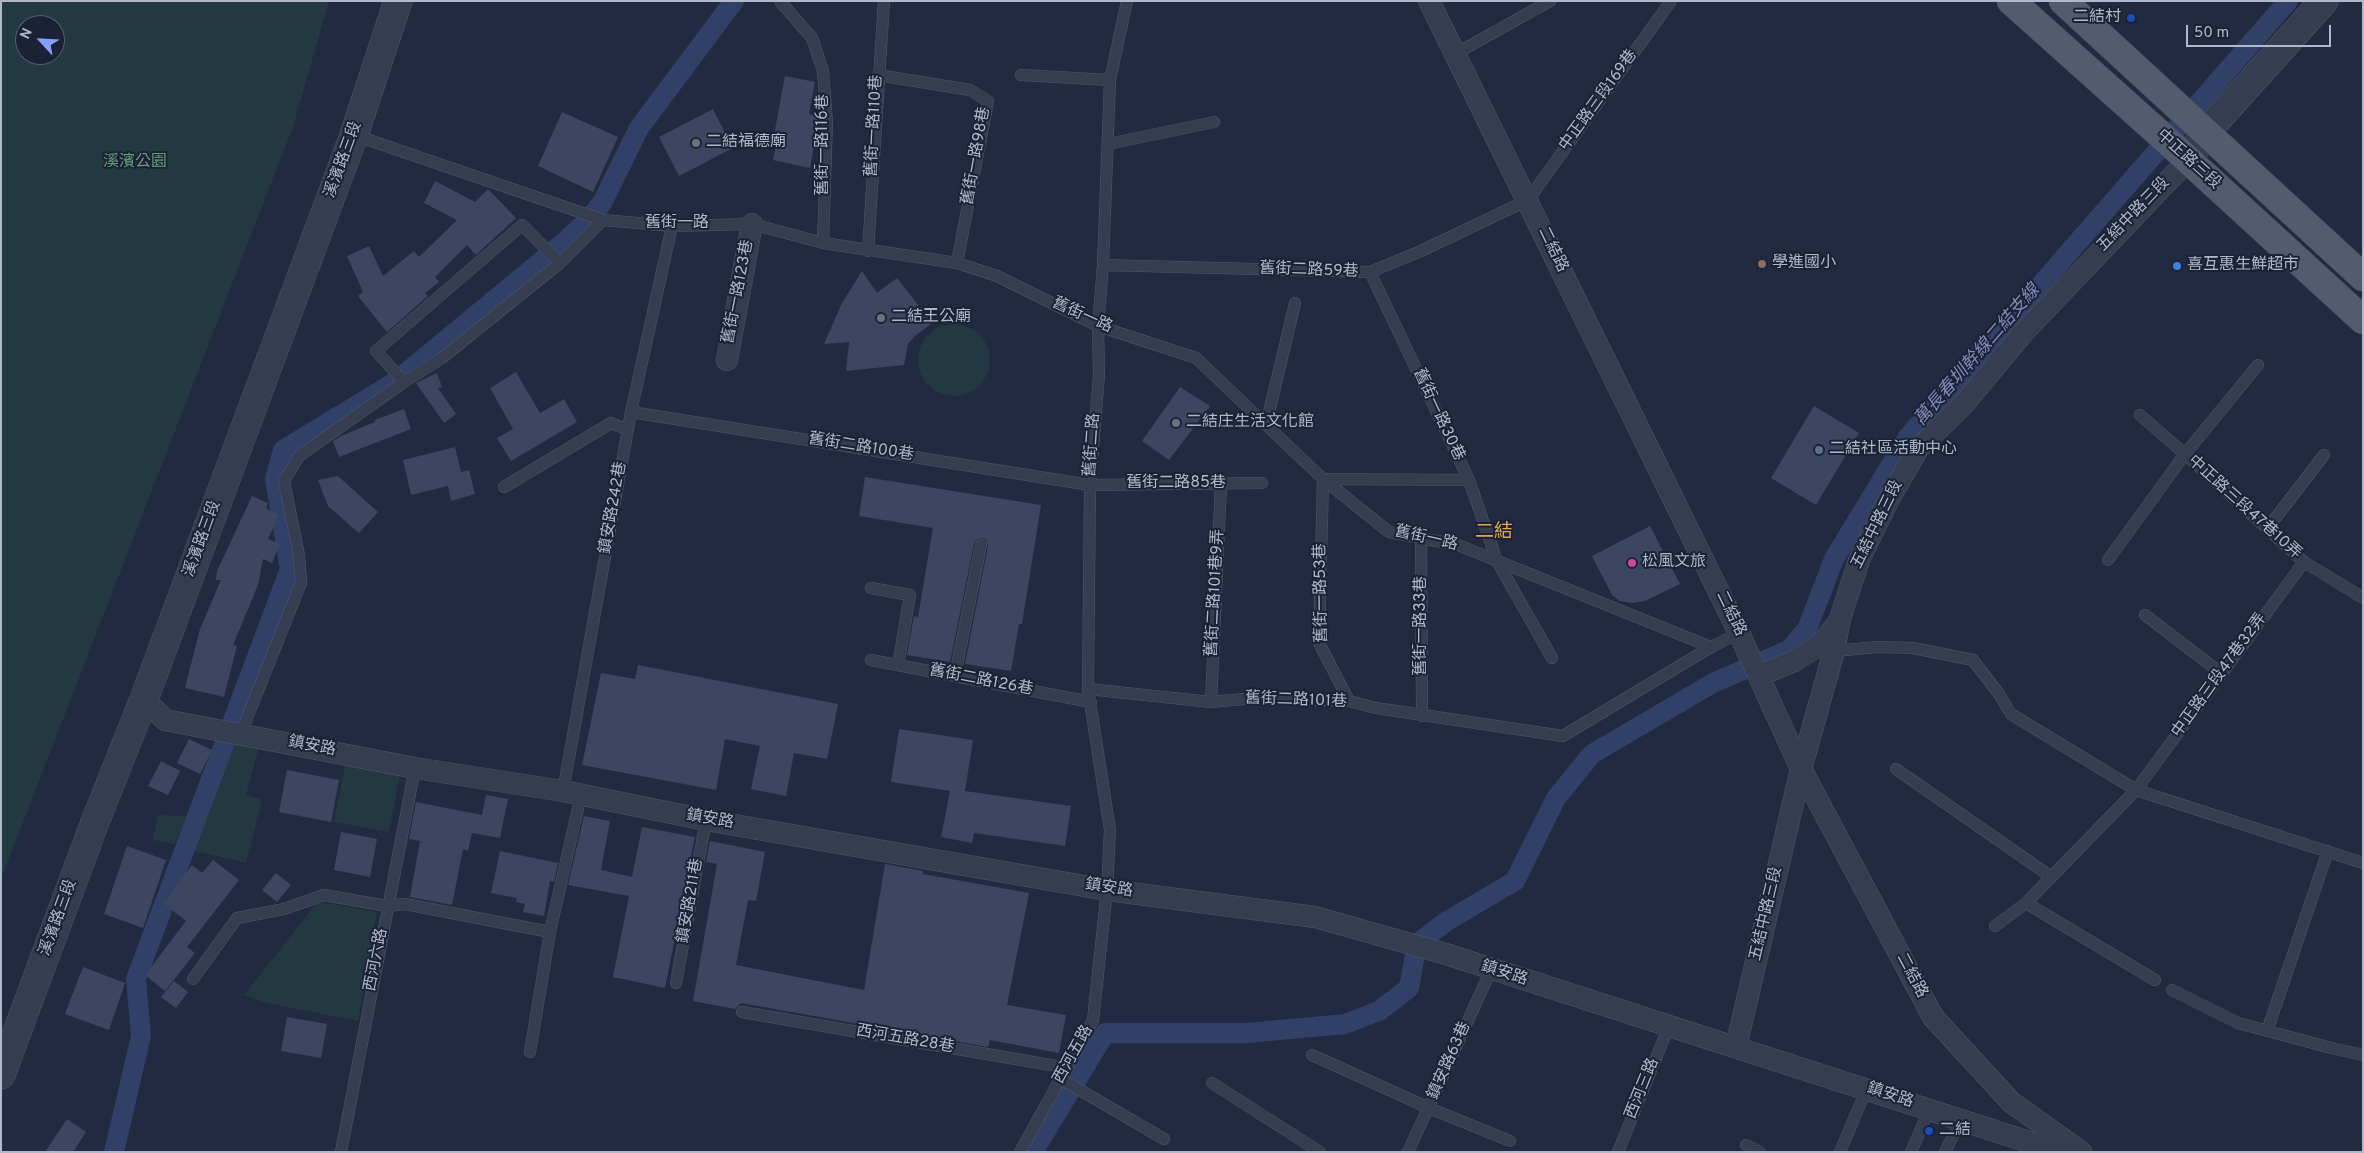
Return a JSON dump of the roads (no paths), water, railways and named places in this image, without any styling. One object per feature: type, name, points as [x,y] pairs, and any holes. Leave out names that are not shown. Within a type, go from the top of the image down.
[{"type":"main road","name":"中正路三段","points":[[2011,1],[2363,320]]},
{"type":"main road","name":"中正路三段","points":[[2063,1],[2363,277]]},
{"type":"street","name":"溪濱路三段","points":[[1,1075],[95,822],[144,700],[354,135],[398,1]]},
{"type":"street","name":"二結路","points":[[1429,1],[1740,633],[1801,769],[1933,1017],[2011,1102],[2081,1152]]},
{"type":"street","name":"五結中路三段","points":[[1736,1047],[1801,769],[1834,651],[1840,619],[1859,560],[1889,499],[1918,450],[1963,405],[2023,334],[2099,251],[2188,160],[2205,133],[2324,1]]},
{"type":"street","name":"舊街一路123巷","points":[[727,360],[752,224]]},
{"type":"street","points":[[1755,665],[1794,661],[1821,644],[1840,619]]},
{"type":"street","name":"鎮安路","points":[[144,700],[165,720],[214,730],[241,733],[415,768],[572,793],[706,820],[1107,890],[1315,917],[1415,944],[1491,970],[1867,1088],[2060,1152]]},
{"type":"lane","name":"舊街一路116巷","points":[[780,1],[812,38],[823,71],[828,122],[823,243]]},
{"type":"lane","name":"舊街一路110巷","points":[[868,251],[884,1]]},
{"type":"lane","name":"舊街二路","points":[[1107,890],[1110,830],[1088,689],[1090,484],[1099,375],[1098,326],[1103,265],[1110,80],[1127,1]]},
{"type":"lane","points":[[1455,54],[1550,1]]},
{"type":"lane","name":"中正路三段169巷","points":[[1528,200],[1671,1]]},
{"type":"lane","name":"舊街一路98巷","points":[[878,75],[970,90],[988,101],[957,263]]},
{"type":"lane","points":[[1021,75],[1110,80]]},
{"type":"lane","points":[[1108,144],[1214,122]]},
{"type":"lane","name":"舊街一路","points":[[354,135],[603,220],[672,226],[752,224],[823,243],[957,263],[997,276],[1098,326],[1196,358],[1323,479],[1389,532],[1458,545],[1711,647]]},
{"type":"lane","name":"舊街二路59巷","points":[[1103,265],[1370,272],[1421,251],[1528,200]]},
{"type":"lane","points":[[241,733],[301,583],[299,555],[284,481],[299,456],[404,382],[442,358],[560,262],[603,220]]},
{"type":"lane","points":[[404,382],[376,351],[522,224],[560,262]]},
{"type":"lane","name":"鎮安路242巷","points":[[530,1052],[631,412],[672,226]]},
{"type":"lane","name":"舊街一路30巷","points":[[1370,272],[1469,480],[1497,561],[1552,658]]},
{"type":"lane","points":[[1266,425],[1295,303]]},
{"type":"lane","points":[[2140,415],[2185,454],[2258,365]]},
{"type":"lane","name":"舊街二路100巷","points":[[631,412],[1090,484]]},
{"type":"lane","points":[[504,487],[611,423],[628,430]]},
{"type":"lane","name":"中正路三段47巷10弄","points":[[2108,560],[2185,454],[2304,562],[2363,598]]},
{"type":"lane","points":[[2267,529],[2324,455]]},
{"type":"lane","points":[[1323,479],[1469,480]]},
{"type":"lane","name":"舊街一路53巷","points":[[1323,479],[1320,643],[1349,700]]},
{"type":"lane","name":"舊街二路85巷","points":[[1090,484],[1262,484]]},
{"type":"lane","name":"舊街二路101巷9弄","points":[[1211,702],[1221,485]]},
{"type":"lane","name":"舊街一路33巷","points":[[1421,537],[1422,716]]},
{"type":"lane","points":[[955,676],[981,545]]},
{"type":"lane","name":"中正路三段47巷32弄","points":[[1996,926],[2026,903],[2050,876],[2136,790],[2304,562]]},
{"type":"lane","points":[[871,588],[910,595],[898,665]]},
{"type":"lane","points":[[2145,615],[2221,673]]},
{"type":"lane","points":[[1711,647],[1740,633]]},
{"type":"lane","name":"舊街二路101巷","points":[[1088,689],[1211,702],[1254,698],[1349,700],[1376,708],[1422,716],[1563,736],[1711,647]]},
{"type":"lane","points":[[1834,651],[1878,647],[1912,648],[1973,660],[1999,694],[2011,714],[2136,790],[2363,863]]},
{"type":"lane","name":"舊街二路126巷","points":[[871,660],[1090,702]]},
{"type":"lane","name":"西河六路","points":[[341,1152],[415,768]]},
{"type":"lane","points":[[1896,769],[2050,876]]},
{"type":"lane","name":"鎮安路211巷","points":[[676,983],[706,820]]},
{"type":"lane","points":[[2267,1031],[2328,851]]},
{"type":"lane","name":"西河五路","points":[[1020,1152],[1093,1020],[1107,890]]},
{"type":"lane","points":[[194,979],[238,918],[284,909],[324,895],[388,906],[405,904],[550,932]]},
{"type":"lane","points":[[2026,903],[2156,980]]},
{"type":"lane","name":"鎮安路63巷","points":[[1408,1152],[1491,970]]},
{"type":"lane","points":[[2172,990],[2238,1023],[2363,1055]]},
{"type":"lane","name":"西河五路28巷","points":[[742,1012],[1068,1068]]},
{"type":"lane","name":"西河三路","points":[[1618,1152],[1669,1026]]},
{"type":"lane","points":[[1312,1055],[1429,1108],[1510,1141]]},
{"type":"lane","points":[[1061,1079],[1164,1140]]},
{"type":"lane","points":[[1212,1083],[1320,1152]]},
{"type":"lane","points":[[1840,1152],[1867,1088]]},
{"type":"lane","points":[[1911,1152],[1929,1110]]},
{"type":"lane","points":[[1945,1152],[1960,1120]]},
{"type":"lane","points":[[1746,1146],[1760,1152]]},
{"type":"waterway","points":[[114,1152],[141,1036],[136,979],[290,569],[275,479],[283,450],[395,382],[562,244],[587,221],[602,203],[639,128],[734,1]]},
{"type":"waterway","name":"萬長春圳幹線二結支線","points":[[1033,1152],[1105,1033],[1247,1033],[1345,1024],[1379,1011],[1409,988],[1417,944],[1447,921],[1515,881],[1556,798],[1592,754],[1713,683],[1789,650],[1807,629],[1834,559],[1908,437],[2288,1]]},
{"type":"place","name":"二結村","points":[[2131,18]]},
{"type":"place","name":"二結福德廟","points":[[696,143]]},
{"type":"place","name":"學進國小","points":[[1762,264]]},
{"type":"place","name":"喜互惠生鮮超市","points":[[2177,266]]},
{"type":"place","name":"二結王公廟","points":[[881,318]]},
{"type":"place","name":"二結庄生活文化館","points":[[1176,423]]},
{"type":"place","name":"二結社區活動中心","points":[[1819,450]]},
{"type":"place","name":"松風文旅","points":[[1632,563]]},
{"type":"place","name":"二結","points":[[1929,1131]]},
{"type":"district","name":"二結","points":[[1494,533]]},
{"type":"park label","name":"溪濱公園","points":[[135,163]]}]
